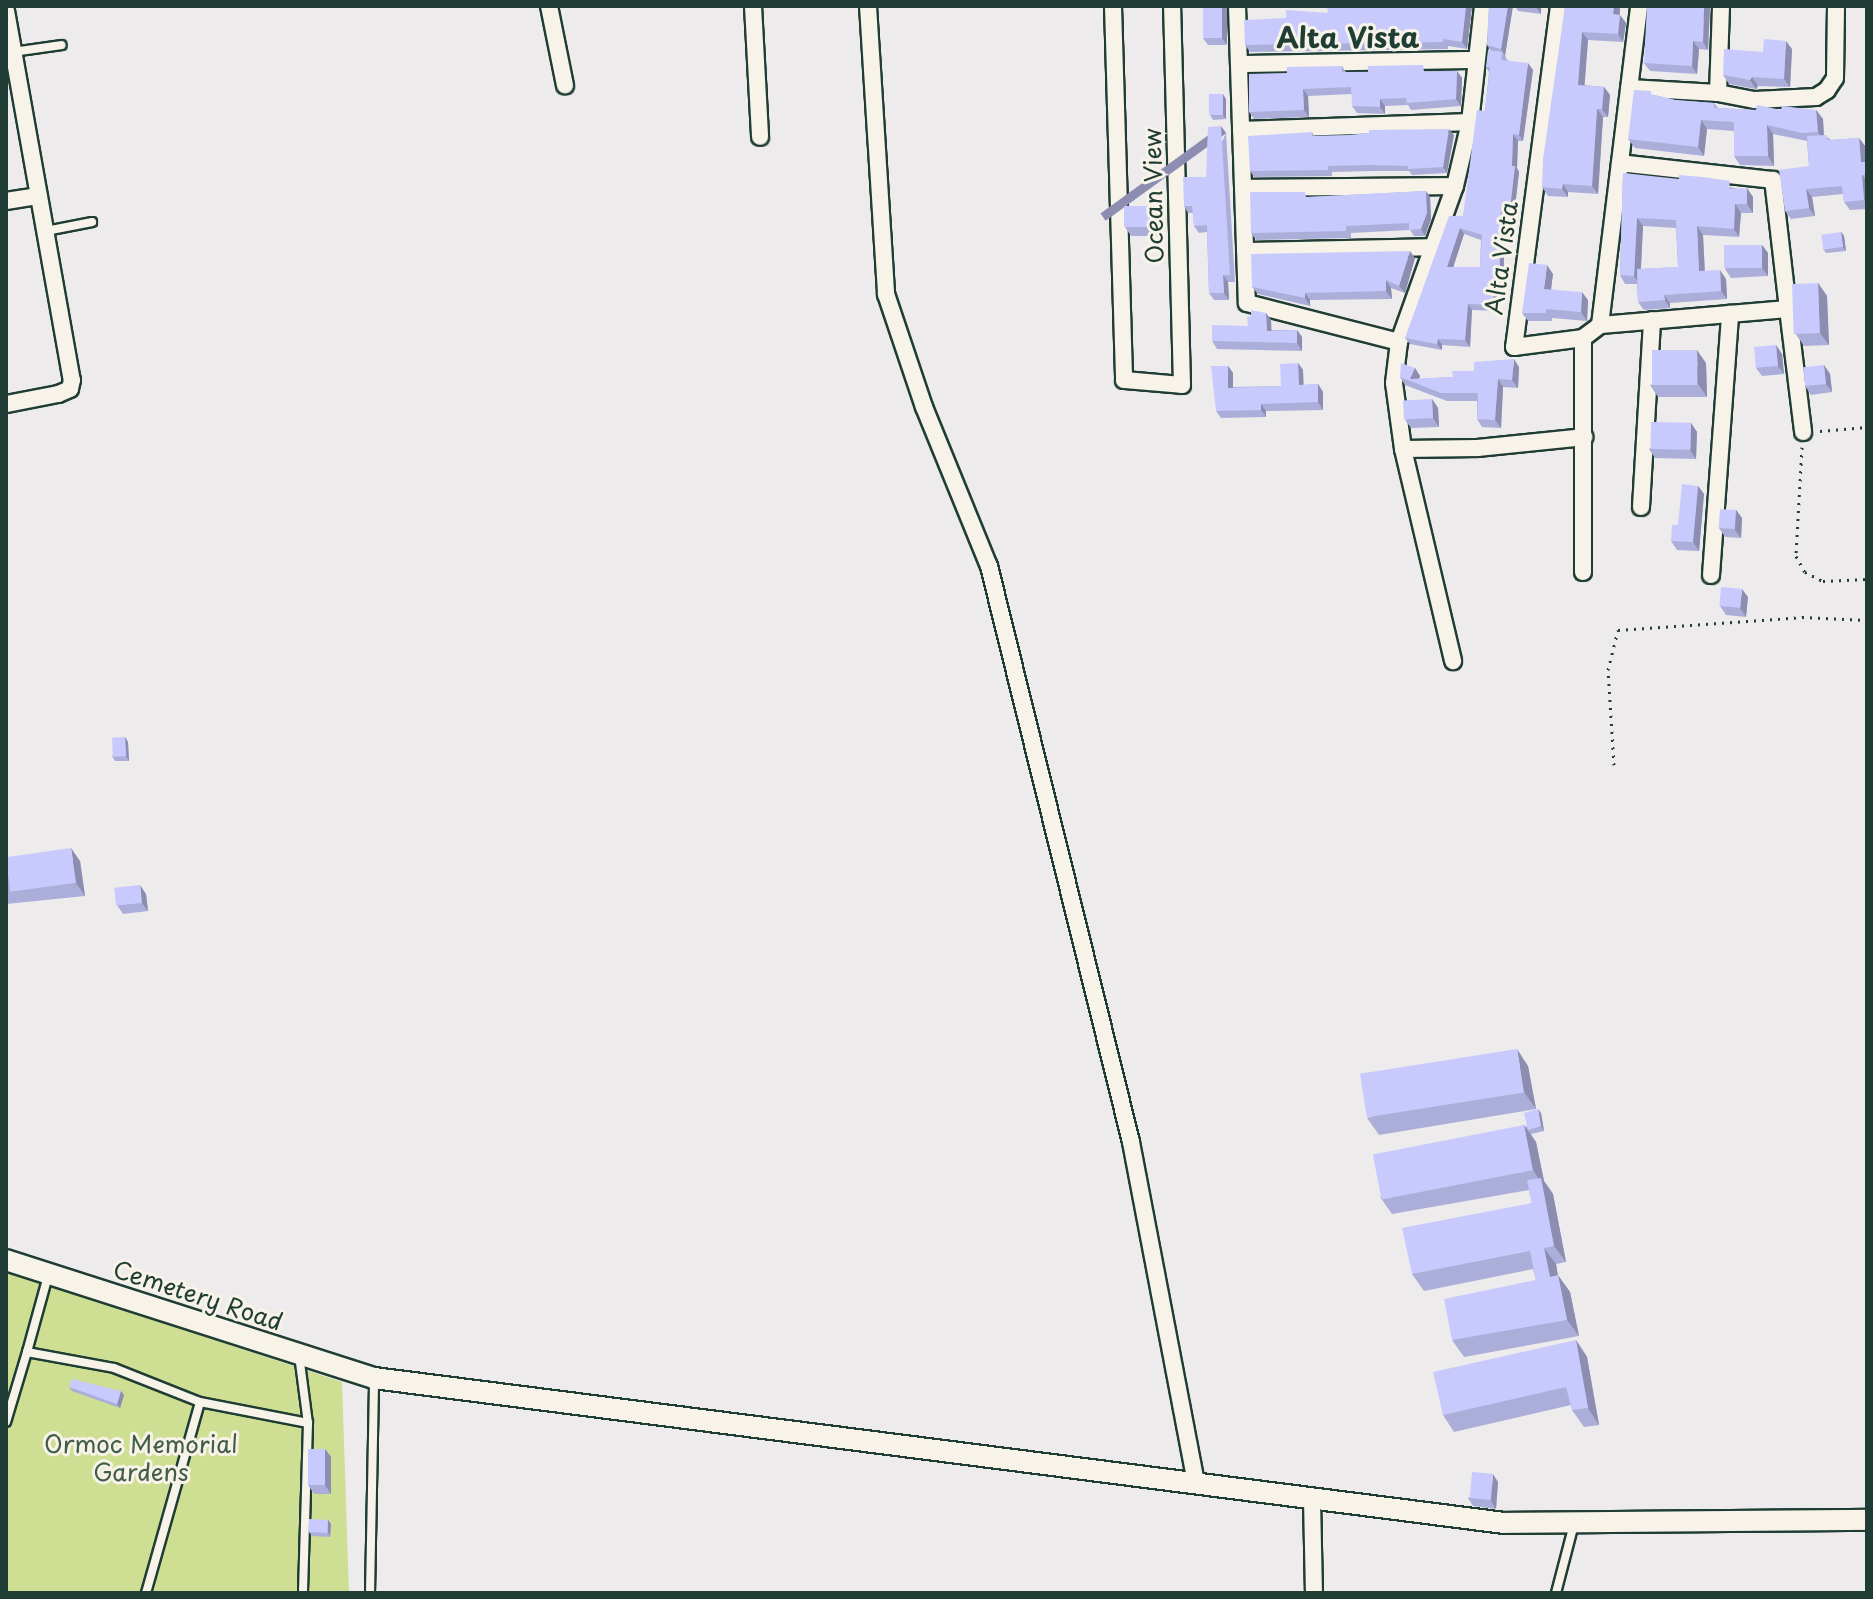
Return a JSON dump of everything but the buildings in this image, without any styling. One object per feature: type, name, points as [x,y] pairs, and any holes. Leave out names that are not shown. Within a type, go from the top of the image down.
[{"type":"street","points":[[549,6],[565,85]]},
{"type":"street","points":[[753,6],[760,137]]},
{"type":"street","points":[[868,6],[886,294],[924,407],[989,566],[1131,1142],[1196,1484]]},
{"type":"street","name":"Ocean View","points":[[1113,6],[1124,380],[1182,385],[1172,6]]},
{"type":"street","points":[[1237,6],[1247,303],[1399,342]]},
{"type":"street","points":[[1453,661],[1403,449],[1394,383],[1399,342],[1455,186],[1470,122],[1483,6]]},
{"type":"street","name":"Alta Vista","points":[[1559,6],[1514,347],[1583,338],[1600,325]]},
{"type":"street","points":[[1639,6],[1600,325],[1788,309]]},
{"type":"street","points":[[1718,93],[1721,6]]},
{"type":"street","points":[[1629,88],[1718,93],[1755,100],[1816,97],[1827,90],[1835,78],[1836,6]]},
{"type":"street","points":[[6,11],[72,380],[70,389],[6,404]]},
{"type":"street","points":[[1239,64],[1475,60]]},
{"type":"street","points":[[1241,130],[1470,122]]},
{"type":"street","points":[[1620,163],[1773,180],[1803,432]]},
{"type":"street","points":[[1243,188],[1455,186]]},
{"type":"street","points":[[6,201],[39,196]]},
{"type":"street","points":[[1245,251],[1432,247]]},
{"type":"street","points":[[1711,575],[1730,314]]},
{"type":"street","points":[[1641,507],[1652,320]]},
{"type":"street","points":[[1583,338],[1583,572]]},
{"type":"street","points":[[1403,449],[1478,448],[1584,437]]},
{"type":"street","name":"Cemetery Road","points":[[6,1260],[374,1378],[1504,1523],[1867,1520]]},
{"type":"street","points":[[1312,1499],[1314,1593]]},
{"type":"lane","points":[[13,52],[62,45]]},
{"type":"lane","points":[[45,231],[92,222]]},
{"type":"lane","points":[[6,1422],[49,1274]]},
{"type":"lane","points":[[27,1352],[114,1368],[200,1402],[308,1423]]},
{"type":"lane","points":[[299,1355],[308,1423],[303,1593]]},
{"type":"lane","points":[[370,1593],[374,1378]]},
{"type":"lane","points":[[146,1593],[200,1402]]},
{"type":"lane","points":[[1556,1593],[1574,1523]]},
{"type":"path","points":[[1867,427],[1803,432],[1796,556],[1805,572],[1823,581],[1867,579]]},
{"type":"path","points":[[1614,765],[1608,670],[1618,630],[1802,617],[1867,620]]},
{"type":"green space","name":"Ormoc Memorial Gardens","points":[[6,1271],[342,1382],[349,1593],[6,1593]]},
{"type":"district","name":"Alta Vista","points":[[1348,37]]}]
